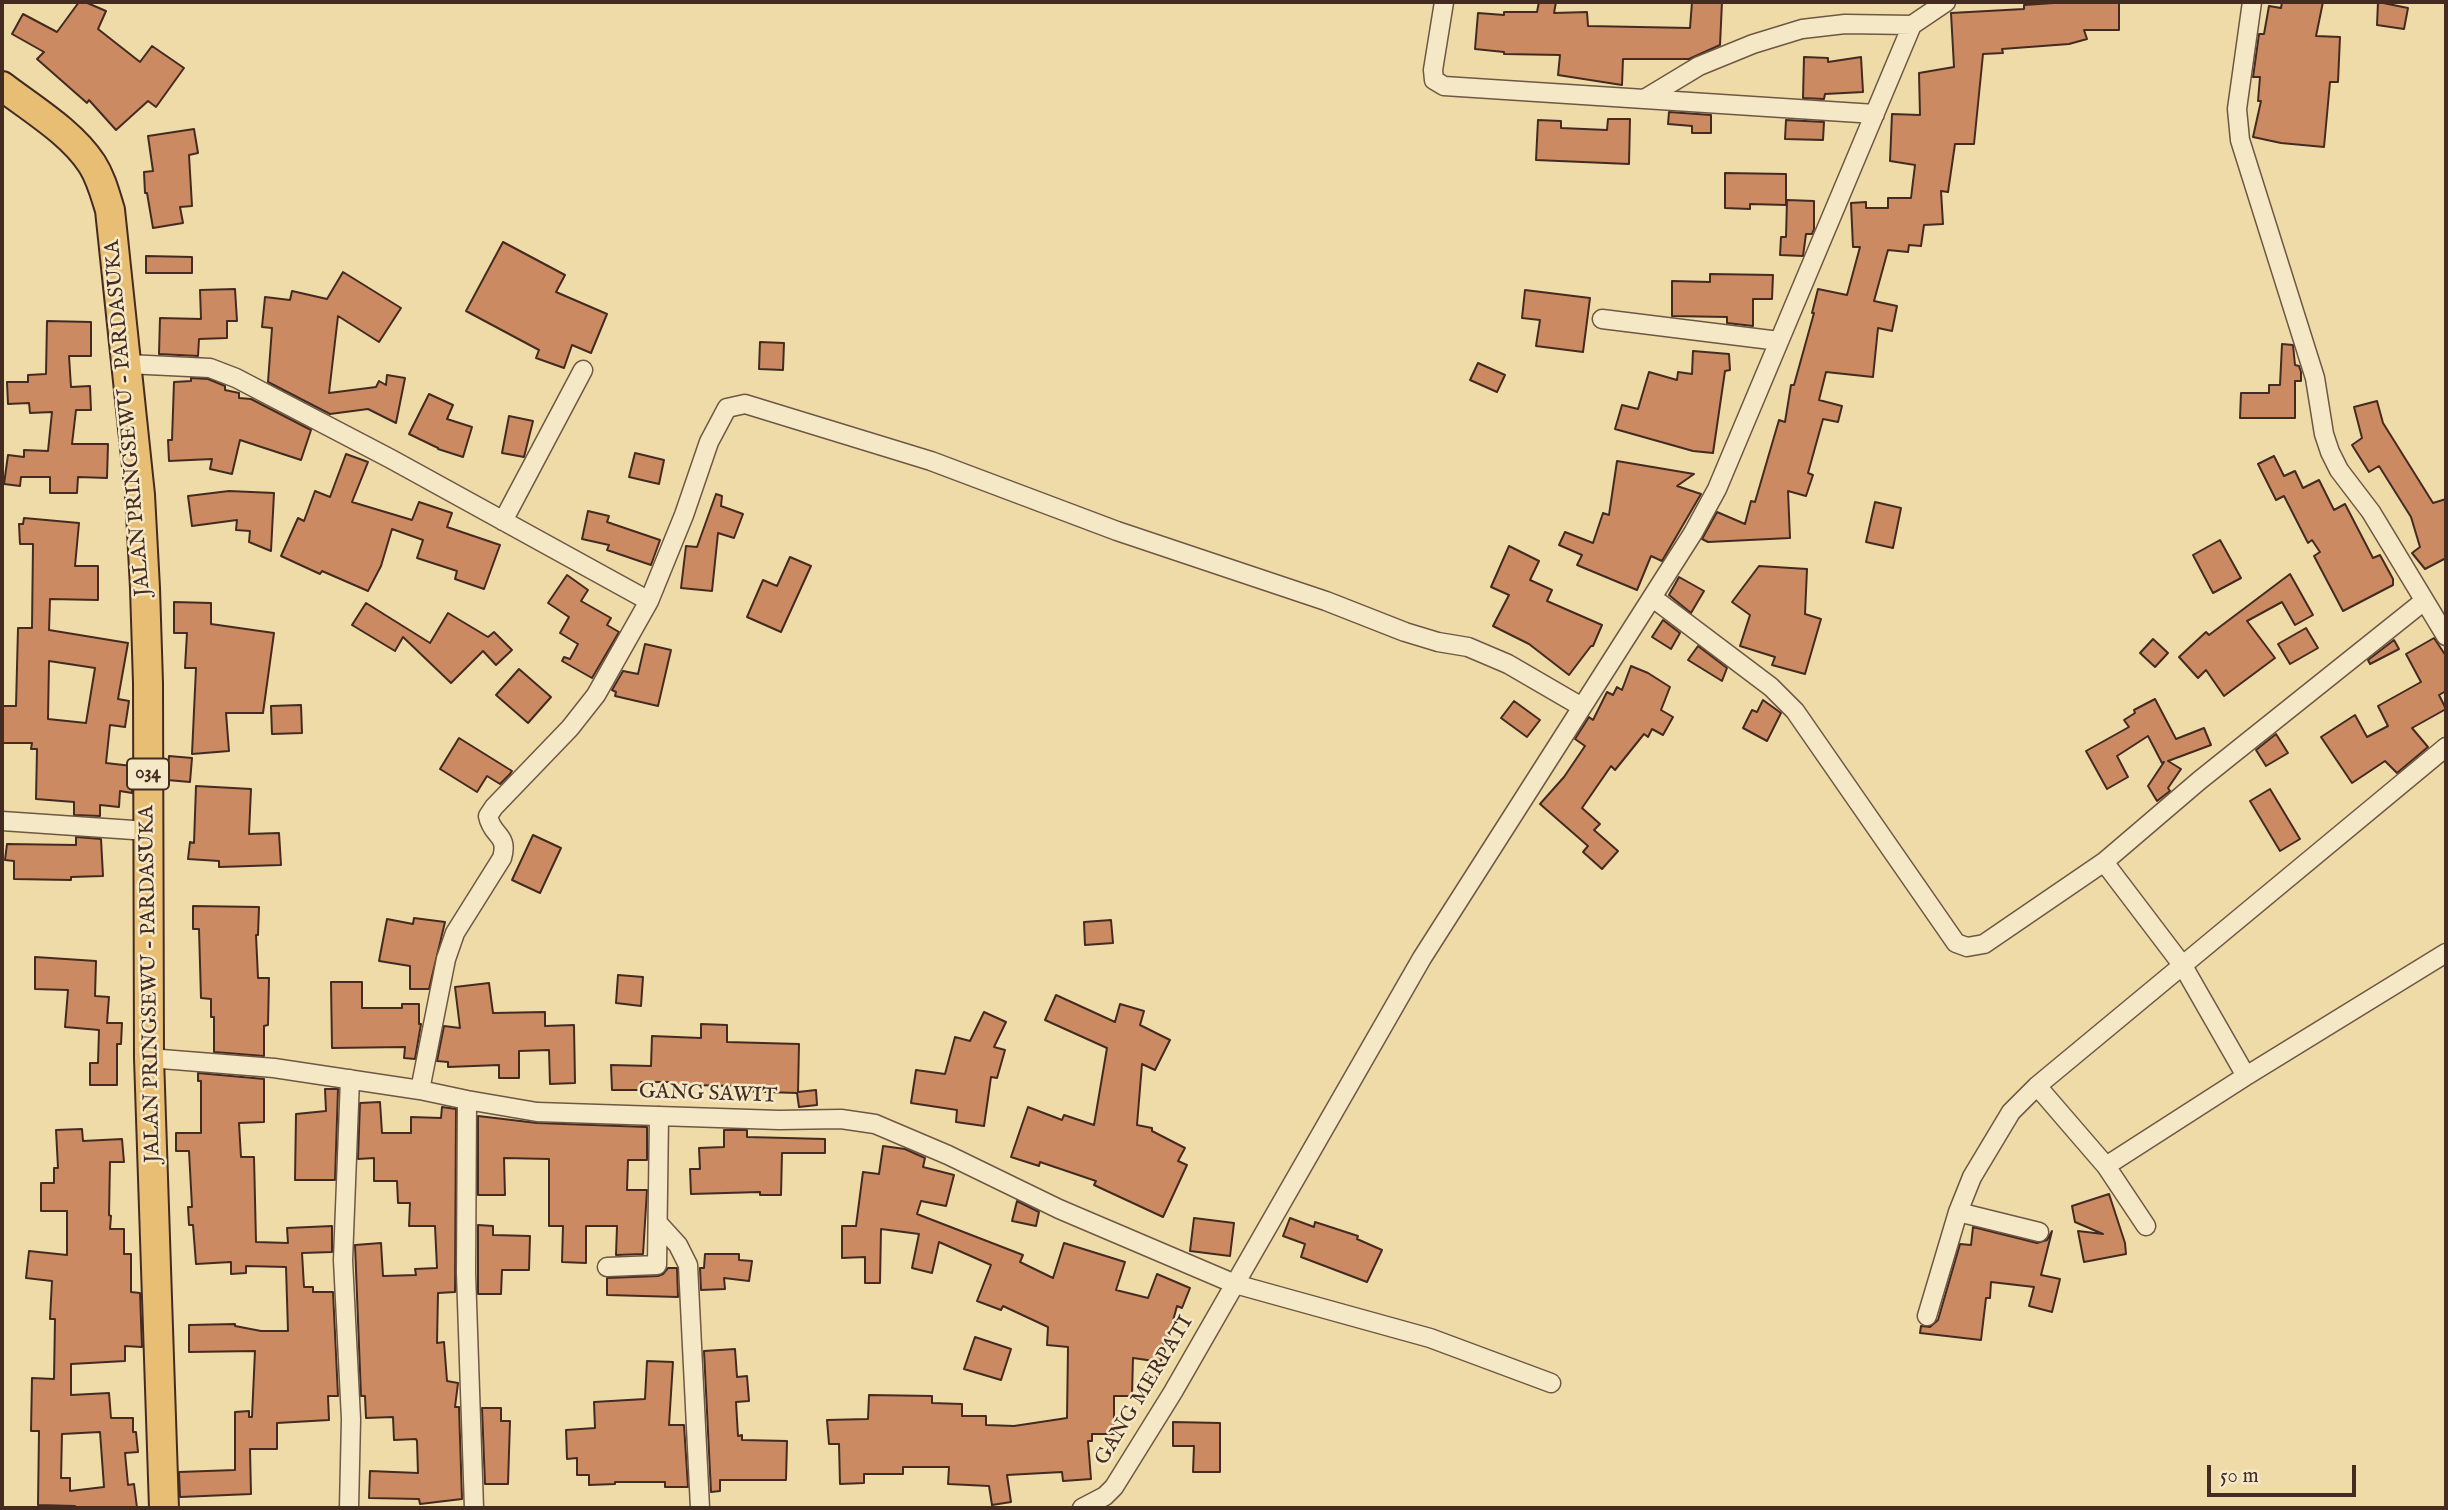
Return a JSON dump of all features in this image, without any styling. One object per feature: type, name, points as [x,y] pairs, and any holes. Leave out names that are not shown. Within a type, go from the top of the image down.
[{"type":"main road","name":"JALAN PRINGSEWU - PARDASUKA","points":[[2,86],[76,145],[92,164],[110,209],[140,495],[145,588],[148,684],[149,1058],[164,1508]]},
{"type":"street","points":[[1444,2],[1433,70],[1434,80],[1444,86],[1875,114]]},
{"type":"street","points":[[1646,98],[1699,66],[1753,44],[1802,29],[1845,24],[1912,24],[1946,2]]},
{"type":"street","points":[[2252,2],[2237,109],[2241,140],[2315,378],[2324,434],[2339,470],[2371,512],[2446,636]]},
{"type":"street","name":"GANG MERPATI","points":[[1082,1508],[1105,1496],[1114,1487],[1173,1392],[1422,958],[1653,598],[1717,489],[1912,24]]},
{"type":"street","points":[[1602,319],[1779,341]]},
{"type":"street","points":[[127,364],[210,368],[236,378],[649,601]]},
{"type":"street","points":[[503,521],[583,370]]},
{"type":"street","points":[[420,1090],[446,959],[455,933],[502,858],[505,847],[503,839],[490,825],[488,816],[584,712],[596,695],[649,601],[684,515],[709,442],[727,408],[745,404],[931,461],[1117,531],[1326,601],[1405,632],[1468,647],[1508,664],[1582,707]]},
{"type":"street","points":[[1653,598],[1771,687],[1795,711],[1956,943],[1966,947],[1984,944],[2104,862],[2200,780],[2424,601]]},
{"type":"street","points":[[1927,1316],[1958,1212],[1972,1177],[2011,1112],[2037,1086],[2446,747]]},
{"type":"street","points":[[2,821],[148,831]]},
{"type":"street","points":[[2104,862],[2183,966],[2246,1076]]},
{"type":"street","points":[[2106,1166],[2446,953]]},
{"type":"street","name":"GANG SAWIT","points":[[149,1058],[274,1068],[420,1090],[537,1112],[841,1119],[875,1124],[948,1155],[1059,1209],[1235,1284],[1430,1338],[1551,1383]]},
{"type":"street","points":[[349,1508],[351,1419],[343,1260],[350,1079]]},
{"type":"street","points":[[2037,1086],[2106,1166],[2146,1226]]},
{"type":"street","points":[[467,1100],[466,1273],[474,1508]]},
{"type":"street","points":[[607,1267],[657,1265],[659,1116]]},
{"type":"street","points":[[1958,1212],[2039,1232]]},
{"type":"street","points":[[658,1223],[678,1245],[688,1265],[699,1508]]},
{"type":"building","points":[[79,2],[106,11],[98,29],[140,62],[152,46],[184,68],[156,107],[148,101],[116,130],[89,100],[87,103],[37,59],[44,52],[12,34],[23,14],[57,32]]},
{"type":"building","points":[[1539,2],[1556,2],[1554,13],[1587,12],[1588,26],[1690,28],[1692,2],[1722,2],[1720,45],[1689,59],[1623,59],[1622,85],[1558,75],[1560,55],[1504,54],[1475,49],[1478,13],[1504,15],[1504,12],[1537,12]]},
{"type":"building","points":[[2119,2],[2119,30],[2084,30],[2087,39],[2069,44],[2002,49],[2003,53],[1983,54],[1974,144],[1955,144],[1948,192],[1941,191],[1943,224],[1924,225],[1921,246],[1909,245],[1908,252],[1888,250],[1874,301],[1897,306],[1892,331],[1878,328],[1873,377],[1826,372],[1819,400],[1842,406],[1838,422],[1823,419],[1808,473],[1813,475],[1806,496],[1788,491],[1790,538],[1708,542],[1702,539],[1717,512],[1745,524],[1751,501],[1755,502],[1779,420],[1785,422],[1791,385],[1794,385],[1818,289],[1847,295],[1860,247],[1853,247],[1851,203],[1866,202],[1866,208],[1888,208],[1888,198],[1911,198],[1915,165],[1890,161],[1892,114],[1920,115],[1919,73],[1954,67],[1951,13],[2024,9],[2024,5]]},
{"type":"building","points":[[2282,2],[2323,2],[2316,36],[2340,37],[2338,82],[2330,82],[2324,147],[2253,137],[2261,101],[2258,101],[2260,77],[2253,77],[2259,34],[2264,34],[2269,6],[2281,8]]},
{"type":"building","points":[[2378,2],[2408,8],[2404,29],[2377,25]]},
{"type":"building","points":[[1804,57],[1828,58],[1828,62],[1861,57],[1863,92],[1825,94],[1824,99],[1803,98]]},
{"type":"building","points":[[1669,112],[1711,115],[1711,133],[1692,133],[1692,126],[1668,124]]},
{"type":"building","points":[[1608,119],[1630,119],[1629,164],[1536,160],[1538,120],[1561,121],[1561,128],[1607,130]]},
{"type":"building","points":[[1786,120],[1824,122],[1823,140],[1785,139]]},
{"type":"building","points":[[194,129],[198,153],[189,155],[192,206],[180,207],[183,223],[153,228],[145,193],[144,172],[153,171],[148,136]]},
{"type":"building","points":[[1725,173],[1786,174],[1786,205],[1750,204],[1750,209],[1725,208]]},
{"type":"building","points":[[1787,200],[1814,201],[1814,229],[1812,234],[1806,234],[1803,256],[1780,255],[1781,237],[1786,237]]},
{"type":"building","points":[[503,242],[565,275],[556,292],[607,314],[591,353],[572,345],[564,368],[536,358],[539,350],[466,311]]},
{"type":"building","points":[[146,256],[192,257],[192,273],[146,273]]},
{"type":"building","points":[[343,272],[401,308],[379,342],[338,316],[329,393],[376,387],[379,381],[386,385],[387,375],[405,378],[396,423],[368,409],[330,414],[268,382],[272,328],[262,327],[265,297],[290,300],[292,291],[327,299]]},
{"type":"building","points":[[1710,274],[1773,275],[1772,299],[1753,299],[1753,326],[1727,323],[1727,317],[1672,316],[1672,281],[1710,282]]},
{"type":"building","points":[[235,289],[237,321],[227,321],[227,338],[199,339],[198,356],[159,354],[160,318],[201,319],[200,290]]},
{"type":"building","points":[[1525,290],[1590,298],[1583,352],[1536,346],[1540,320],[1522,318]]},
{"type":"building","points":[[47,321],[91,322],[91,356],[69,356],[71,387],[90,386],[91,410],[76,410],[72,444],[108,444],[107,478],[78,477],[77,493],[50,493],[50,477],[21,477],[20,486],[4,484],[8,455],[24,457],[24,450],[48,451],[52,412],[30,413],[29,403],[8,404],[7,382],[28,382],[28,375],[46,374]]},
{"type":"building","points":[[760,342],[784,343],[783,370],[759,369]]},
{"type":"building","points":[[2282,344],[2293,345],[2295,365],[2299,366],[2301,372],[2301,381],[2295,381],[2295,418],[2240,418],[2241,393],[2269,393],[2269,385],[2280,385]]},
{"type":"building","points":[[1693,351],[1729,354],[1730,370],[1725,371],[1713,453],[1693,451],[1615,429],[1622,405],[1638,409],[1649,372],[1677,380],[1678,372],[1692,374]]},
{"type":"building","points":[[1478,363],[1505,375],[1497,392],[1470,380]]},
{"type":"building","points":[[191,378],[208,379],[225,386],[225,390],[239,393],[239,398],[251,399],[311,430],[301,460],[240,440],[232,474],[210,469],[212,459],[169,461],[168,440],[172,440],[174,382],[191,381]]},
{"type":"building","points":[[429,394],[453,405],[447,419],[472,427],[463,457],[438,449],[409,434]]},
{"type":"building","points":[[2377,401],[2383,423],[2433,503],[2446,499],[2446,558],[2425,569],[2412,553],[2420,547],[2411,517],[2379,466],[2369,472],[2352,445],[2362,438],[2354,407]]},
{"type":"building","points":[[509,416],[533,421],[524,457],[502,453]]},
{"type":"building","points":[[635,453],[664,460],[659,484],[629,477]]},
{"type":"building","points":[[346,454],[368,462],[352,502],[412,520],[419,502],[452,513],[447,527],[500,545],[484,589],[455,579],[457,571],[417,558],[423,540],[392,529],[381,566],[368,591],[322,571],[320,574],[281,556],[298,518],[304,521],[315,491],[330,497]]},
{"type":"building","points":[[2274,456],[2284,476],[2295,471],[2303,488],[2319,480],[2334,510],[2345,504],[2373,558],[2380,555],[2393,579],[2393,585],[2343,611],[2314,556],[2320,552],[2312,540],[2308,543],[2284,496],[2276,500],[2258,464]]},
{"type":"building","points":[[1617,461],[1694,474],[1677,486],[1701,494],[1662,561],[1651,556],[1637,590],[1577,565],[1582,555],[1559,545],[1565,532],[1593,543],[1603,513],[1609,515]]},
{"type":"building","points":[[229,491],[274,493],[271,551],[249,542],[250,531],[236,530],[237,520],[192,526],[188,496]]},
{"type":"building","points":[[716,494],[722,496],[721,506],[743,514],[734,538],[718,533],[712,591],[681,588],[686,546],[697,547]]},
{"type":"building","points":[[1875,502],[1901,508],[1893,548],[1866,542]]},
{"type":"building","points":[[588,511],[609,516],[607,522],[660,540],[651,565],[607,550],[609,545],[582,539]]},
{"type":"building","points":[[24,518],[79,523],[75,566],[98,566],[98,600],[50,599],[49,630],[128,643],[118,699],[129,701],[125,727],[110,725],[106,763],[132,766],[132,793],[120,791],[119,807],[100,805],[100,816],[74,815],[74,802],[36,799],[37,749],[31,749],[32,743],[2,743],[2,706],[16,706],[18,628],[32,628],[33,544],[20,544],[19,524],[23,524]],"holes":[[[49,661],[95,668],[86,723],[48,719]]]},
{"type":"building","points":[[2220,540],[2241,578],[2213,593],[2193,555]]},
{"type":"building","points":[[1509,546],[1539,561],[1530,580],[1552,590],[1547,601],[1602,625],[1593,646],[1569,675],[1529,644],[1493,626],[1509,595],[1491,587]]},
{"type":"building","points":[[790,557],[811,566],[781,632],[747,617],[763,580],[777,586]]},
{"type":"building","points":[[1759,566],[1807,569],[1805,614],[1821,619],[1805,674],[1772,665],[1775,657],[1740,646],[1750,615],[1732,602]]},
{"type":"building","points":[[2290,574],[2313,615],[2295,625],[2282,602],[2247,621],[2275,658],[2224,696],[2206,670],[2198,678],[2179,657],[2206,632],[2209,635]]},
{"type":"building","points":[[567,575],[588,590],[581,601],[611,618],[607,625],[619,632],[592,678],[562,661],[564,657],[570,659],[578,644],[560,633],[569,617],[548,603]]},
{"type":"building","points":[[1679,577],[1704,591],[1691,613],[1669,595]]},
{"type":"building","points":[[174,602],[211,603],[211,624],[274,633],[263,713],[226,713],[229,751],[192,754],[196,668],[185,668],[187,633],[174,633]]},
{"type":"building","points":[[366,603],[430,643],[448,613],[488,637],[494,632],[512,650],[496,665],[483,651],[451,683],[403,637],[395,651],[352,625]]},
{"type":"building","points":[[1663,620],[1680,633],[1671,649],[1652,637]]},
{"type":"building","points":[[2306,628],[2318,648],[2290,664],[2278,644]]},
{"type":"building","points":[[2434,638],[2446,656],[2446,691],[2439,695],[2446,709],[2412,728],[2428,747],[2397,773],[2385,761],[2352,783],[2321,737],[2355,715],[2367,737],[2388,726],[2378,706],[2421,682],[2406,654]]},
{"type":"building","points":[[2153,639],[2168,653],[2155,667],[2140,653]]},
{"type":"building","points":[[2394,640],[2399,649],[2370,664],[2368,660]]},
{"type":"building","points":[[645,644],[671,650],[658,706],[615,696],[616,692],[612,690],[623,671],[638,674]]},
{"type":"building","points":[[1698,646],[1727,668],[1722,681],[1688,660]]},
{"type":"building","points":[[1631,666],[1670,687],[1661,710],[1673,717],[1663,735],[1652,729],[1648,737],[1644,734],[1615,770],[1611,766],[1582,808],[1600,824],[1594,830],[1618,851],[1602,869],[1583,852],[1588,846],[1540,804],[1564,777],[1585,746],[1575,739],[1589,717],[1593,720],[1607,692],[1613,695],[1617,687],[1622,690]]},
{"type":"building","points":[[519,669],[551,697],[528,723],[496,695]]},
{"type":"building","points":[[2155,699],[2176,739],[2204,728],[2211,745],[2168,761],[2181,769],[2168,788],[2170,791],[2157,801],[2148,786],[2164,762],[2162,763],[2148,736],[2117,756],[2128,777],[2107,789],[2086,751],[2129,727],[2124,720],[2135,713],[2134,710]]},
{"type":"building","points":[[1763,700],[1781,713],[1767,741],[1743,728],[1752,710],[1757,712]]},
{"type":"building","points":[[1514,701],[1540,720],[1527,737],[1501,718]]},
{"type":"building","points":[[301,705],[302,733],[272,734],[271,706]]},
{"type":"building","points":[[2276,734],[2288,753],[2266,766],[2256,750]]},
{"type":"building","points":[[459,738],[512,771],[500,784],[487,776],[477,792],[440,769]]},
{"type":"building","points":[[169,756],[192,758],[190,782],[167,780]]},
{"type":"building","points":[[196,786],[251,789],[249,834],[279,833],[281,865],[219,867],[219,861],[188,859],[190,842],[194,843]]},
{"type":"building","points":[[2270,789],[2300,839],[2280,851],[2250,801]]},
{"type":"building","points":[[533,835],[561,848],[540,893],[512,880]]},
{"type":"building","points":[[76,837],[101,839],[103,876],[71,877],[71,880],[14,879],[14,861],[5,860],[7,844],[76,845]]},
{"type":"building","points":[[193,906],[259,907],[256,935],[258,978],[269,978],[264,1056],[214,1052],[211,999],[201,998],[199,929],[193,929]]},
{"type":"building","points":[[414,918],[445,922],[429,989],[410,989],[410,966],[379,961],[387,919],[413,924]]},
{"type":"building","points":[[1111,920],[1113,943],[1085,945],[1084,922]]},
{"type":"building","points":[[35,957],[96,961],[95,996],[109,997],[107,1023],[122,1023],[121,1044],[117,1044],[117,1085],[90,1085],[90,1063],[98,1063],[99,1030],[65,1027],[68,990],[35,989]]},
{"type":"building","points":[[618,975],[643,977],[641,1006],[616,1003]]},
{"type":"building","points":[[331,982],[362,982],[362,1008],[402,1008],[402,1004],[419,1004],[421,1024],[415,1059],[404,1058],[405,1047],[332,1048]]},
{"type":"building","points":[[489,983],[493,1013],[545,1012],[545,1026],[574,1025],[575,1083],[550,1084],[549,1050],[519,1051],[519,1078],[499,1078],[499,1065],[448,1067],[448,1062],[437,1061],[444,1026],[460,1028],[455,987]]},
{"type":"building","points":[[1056,995],[1115,1022],[1120,1004],[1144,1011],[1140,1025],[1170,1040],[1155,1070],[1142,1064],[1137,1125],[1152,1128],[1152,1131],[1185,1148],[1178,1161],[1187,1165],[1163,1217],[1094,1185],[1096,1181],[1040,1162],[1039,1166],[1011,1157],[1028,1107],[1062,1120],[1064,1115],[1094,1125],[1107,1048],[1045,1020]]},
{"type":"building","points":[[984,1012],[1006,1022],[994,1047],[1005,1050],[997,1078],[991,1077],[984,1126],[956,1122],[957,1110],[911,1103],[916,1070],[945,1074],[955,1037],[970,1041]]},
{"type":"building","points":[[701,1024],[727,1025],[727,1042],[799,1044],[798,1092],[816,1090],[817,1105],[799,1107],[797,1093],[735,1091],[735,1086],[690,1085],[690,1092],[673,1091],[674,1082],[641,1082],[641,1090],[612,1090],[611,1065],[651,1066],[652,1036],[701,1038]]},
{"type":"building","points":[[198,1073],[264,1079],[264,1122],[239,1123],[241,1157],[254,1157],[256,1242],[288,1243],[287,1228],[332,1226],[332,1252],[302,1253],[304,1287],[313,1287],[313,1292],[333,1292],[338,1396],[328,1396],[329,1420],[277,1423],[277,1449],[250,1449],[251,1494],[180,1497],[179,1472],[235,1470],[235,1412],[249,1411],[249,1417],[252,1417],[255,1351],[189,1352],[189,1325],[235,1324],[261,1331],[288,1331],[286,1267],[246,1266],[246,1273],[231,1274],[231,1262],[196,1264],[193,1225],[189,1225],[188,1207],[192,1207],[189,1151],[176,1151],[176,1133],[201,1133],[201,1081],[198,1081]]},
{"type":"building","points":[[325,1089],[338,1089],[335,1180],[295,1180],[296,1114],[326,1111]]},
{"type":"building","points":[[380,1102],[382,1133],[411,1133],[411,1117],[441,1118],[442,1107],[456,1109],[455,1292],[438,1293],[437,1343],[444,1342],[447,1381],[458,1383],[455,1407],[459,1407],[462,1499],[420,1504],[419,1499],[369,1498],[370,1471],[418,1473],[417,1441],[394,1440],[393,1417],[366,1418],[365,1396],[361,1396],[355,1245],[381,1243],[383,1276],[416,1275],[415,1269],[437,1268],[435,1226],[409,1226],[410,1203],[398,1203],[397,1181],[374,1181],[374,1158],[358,1159],[360,1103]]},
{"type":"building","points":[[478,1116],[537,1123],[647,1127],[647,1160],[628,1160],[627,1190],[647,1190],[643,1254],[616,1255],[617,1226],[586,1226],[586,1263],[562,1262],[563,1226],[549,1226],[549,1159],[504,1158],[505,1195],[478,1195]]},
{"type":"building","points":[[82,1129],[83,1141],[122,1139],[124,1162],[110,1162],[110,1229],[124,1229],[124,1254],[131,1254],[131,1292],[140,1293],[142,1347],[125,1346],[125,1361],[71,1364],[71,1395],[109,1393],[111,1418],[133,1418],[138,1452],[125,1453],[128,1485],[134,1484],[137,1508],[38,1505],[39,1431],[31,1431],[32,1378],[54,1379],[55,1319],[50,1319],[52,1281],[26,1278],[29,1251],[67,1255],[67,1211],[41,1211],[41,1183],[54,1183],[54,1168],[58,1168],[56,1130]],"holes":[[[100,1432],[104,1487],[70,1491],[70,1478],[61,1478],[62,1434]]]},
{"type":"building","points":[[724,1130],[747,1130],[747,1137],[825,1139],[825,1153],[782,1153],[781,1195],[760,1195],[760,1192],[691,1194],[690,1169],[700,1169],[699,1148],[724,1147]]},
{"type":"building","points":[[883,1146],[905,1149],[925,1158],[923,1167],[954,1175],[946,1206],[921,1201],[917,1214],[1023,1255],[1020,1262],[1053,1278],[1064,1243],[1125,1262],[1116,1290],[1148,1298],[1157,1274],[1190,1288],[1182,1308],[1177,1306],[1168,1339],[1164,1339],[1161,1362],[1133,1358],[1132,1396],[1114,1396],[1114,1434],[1092,1434],[1092,1441],[1088,1441],[1091,1479],[1063,1481],[1062,1472],[1007,1475],[1011,1502],[992,1505],[989,1486],[948,1484],[949,1467],[903,1467],[903,1474],[864,1474],[864,1483],[840,1484],[839,1444],[829,1444],[827,1420],[868,1419],[869,1395],[932,1396],[932,1403],[962,1404],[962,1416],[986,1416],[986,1425],[1014,1426],[1067,1418],[1068,1347],[1047,1345],[1048,1327],[1003,1306],[1001,1310],[977,1301],[991,1265],[939,1242],[932,1273],[912,1268],[919,1234],[881,1229],[880,1283],[865,1283],[865,1257],[842,1258],[842,1226],[856,1226],[863,1172],[879,1174]]},
{"type":"building","points":[[2109,1194],[2126,1254],[2084,1262],[2078,1231],[2103,1234],[2075,1222],[2072,1206]]},
{"type":"building","points":[[1017,1201],[1039,1212],[1036,1226],[1012,1221]]},
{"type":"building","points":[[1194,1218],[1234,1223],[1230,1256],[1190,1251]]},
{"type":"building","points":[[1290,1218],[1314,1227],[1315,1222],[1358,1236],[1357,1239],[1382,1250],[1367,1282],[1301,1257],[1305,1244],[1283,1236]]},
{"type":"building","points":[[478,1225],[493,1226],[493,1235],[530,1236],[529,1270],[502,1270],[501,1294],[478,1294]]},
{"type":"building","points":[[1973,1227],[2037,1243],[2047,1240],[2052,1231],[2041,1275],[2060,1279],[2052,1312],[2029,1306],[2034,1287],[1991,1282],[1990,1298],[1986,1298],[1981,1340],[1920,1333],[1921,1326],[1930,1327],[1938,1320],[1960,1244],[1971,1245]]},
{"type":"building","points":[[705,1254],[739,1254],[739,1260],[752,1261],[749,1281],[724,1278],[725,1289],[701,1290],[700,1268],[704,1268]]},
{"type":"building","points":[[668,1268],[677,1268],[678,1297],[607,1295],[607,1278],[658,1276]]},
{"type":"building","points":[[975,1337],[1011,1349],[1001,1380],[964,1369]]},
{"type":"building","points":[[735,1349],[737,1377],[747,1376],[749,1401],[736,1402],[738,1436],[742,1435],[742,1440],[787,1441],[786,1480],[720,1480],[720,1491],[711,1492],[704,1351]]},
{"type":"building","points":[[647,1361],[673,1362],[669,1425],[684,1425],[688,1487],[665,1487],[665,1482],[589,1485],[589,1475],[577,1475],[577,1458],[567,1459],[566,1430],[595,1428],[594,1402],[645,1399]]},
{"type":"building","points":[[482,1408],[501,1408],[501,1421],[510,1421],[508,1484],[485,1484]]},
{"type":"building","points":[[1173,1422],[1220,1423],[1220,1472],[1193,1472],[1194,1446],[1173,1446]]}]
